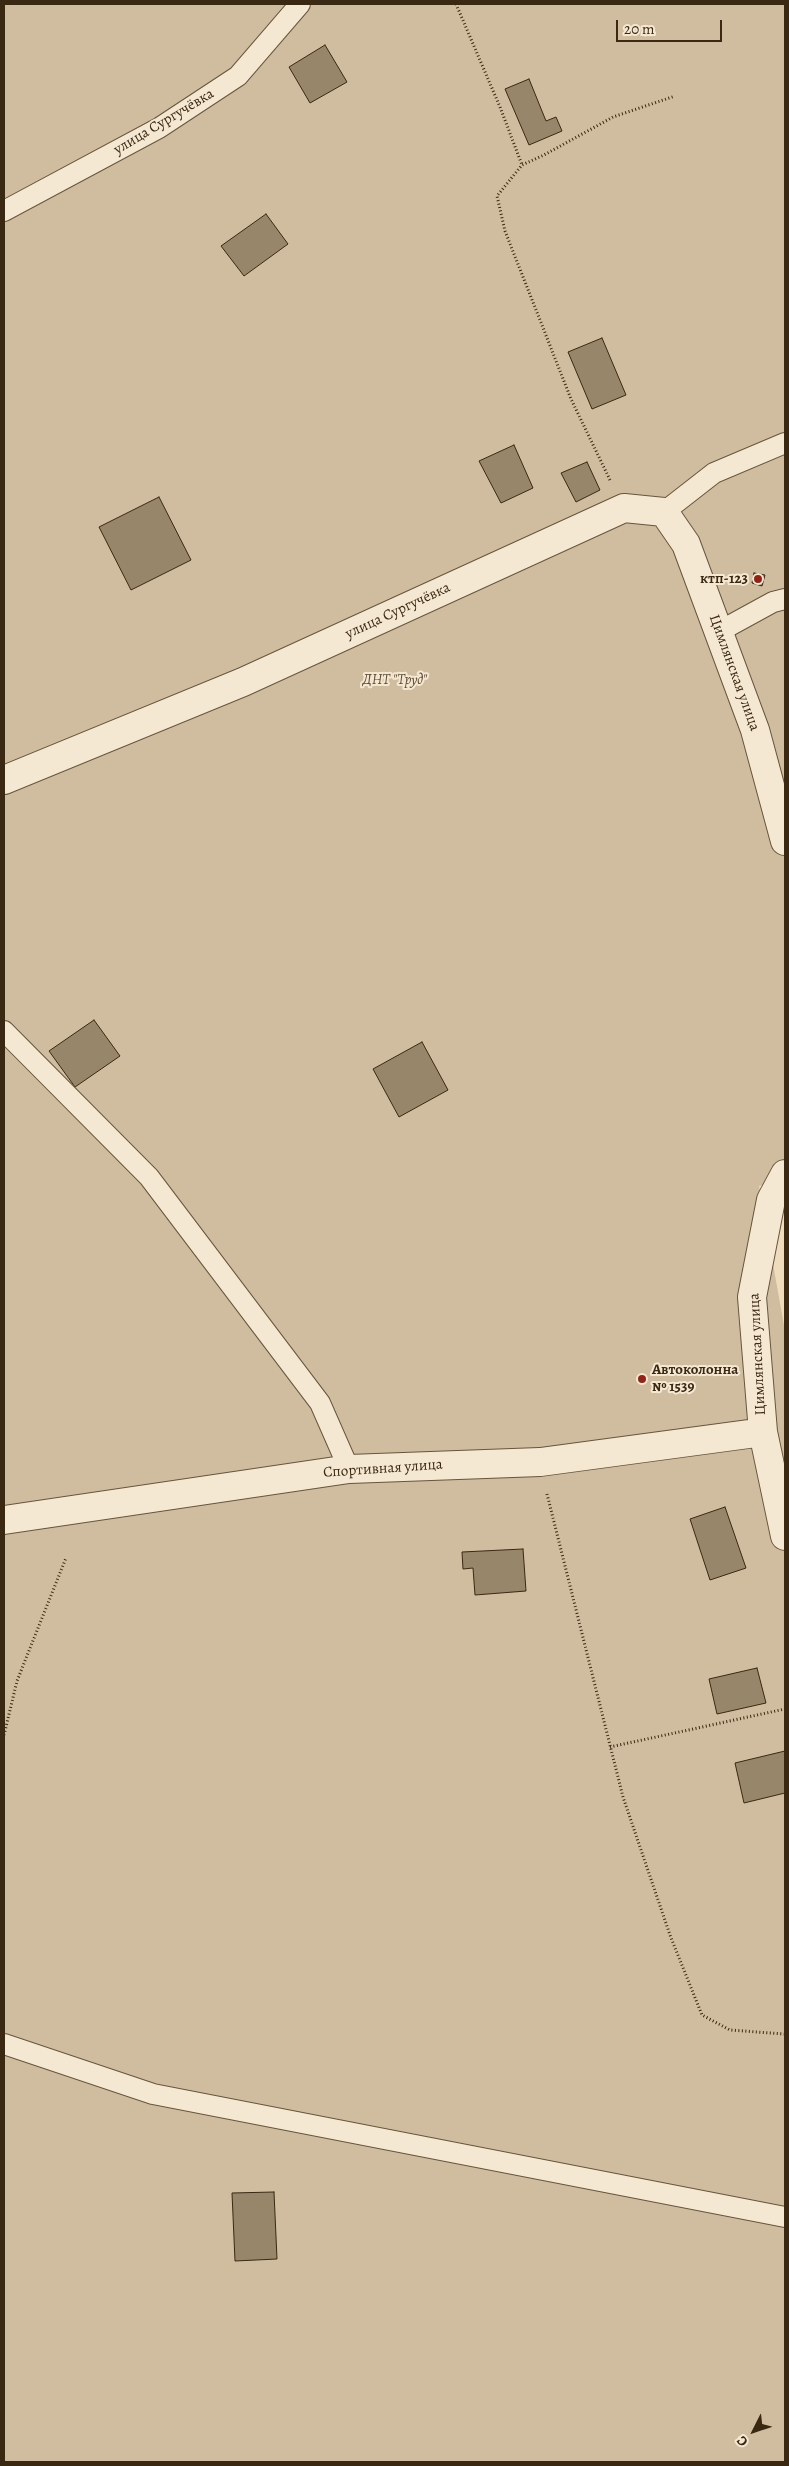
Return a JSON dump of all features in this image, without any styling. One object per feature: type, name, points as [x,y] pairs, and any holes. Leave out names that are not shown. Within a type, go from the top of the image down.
[{"type":"street","points":[[624,508],[664,512]]},
{"type":"street","name":"улица Сургучёвка","points":[[4,780],[243,682],[624,508]]},
{"type":"street","name":"Цимлянская улица","points":[[664,512],[686,544],[720,632],[756,730],[785,841]]},
{"type":"street","name":"Цимлянская улица","points":[[785,1174],[771,1200],[752,1297],[763,1432],[785,1536]]},
{"type":"street","name":"Спортивная улица","points":[[4,1520],[349,1469],[540,1462],[763,1432]]},
{"type":"lane","name":"улица Сургучёвка","points":[[4,211],[159,128],[238,76],[300,4]]},
{"type":"lane","points":[[664,512],[714,473],[785,443]]},
{"type":"lane","points":[[720,632],[773,602],[785,599]]},
{"type":"lane","points":[[4,1031],[149,1177],[320,1403],[349,1469]]},
{"type":"lane","points":[[4,2044],[153,2094],[785,2217]]},
{"type":"path","points":[[456,4],[493,89],[522,165]]},
{"type":"path","points":[[624,508],[571,399],[505,231],[497,196],[522,165],[544,156],[613,117],[675,96]]},
{"type":"path","points":[[540,1462],[550,1515],[623,1797],[670,1938],[702,2015],[730,2030],[785,2034]]},
{"type":"path","points":[[4,1735],[17,1681],[66,1558]]},
{"type":"path","points":[[610,1747],[785,1709]]},
{"type":"green space","name":"ДНТ \"Труд\"","points":[[4,4],[785,4],[785,1179],[759,1186],[785,1331],[785,2462],[4,2462]]},
{"type":"building","points":[[325,45],[347,82],[310,103],[289,67]]},
{"type":"building","points":[[529,79],[546,121],[556,117],[562,131],[529,145],[505,89]]},
{"type":"building","points":[[266,214],[288,244],[244,276],[221,246]]},
{"type":"building","points":[[602,338],[626,395],[592,409],[568,352]]},
{"type":"building","points":[[514,445],[533,488],[501,503],[479,461]]},
{"type":"building","points":[[587,462],[600,490],[576,502],[561,473]]},
{"type":"building","points":[[159,497],[191,560],[131,590],[99,527]]},
{"type":"building","name":"ктп-123","points":[[754,573],[765,575],[762,586],[752,583]]},
{"type":"building","points":[[94,1020],[120,1056],[75,1087],[49,1051]]},
{"type":"building","points":[[422,1042],[448,1090],[399,1117],[373,1069]]},
{"type":"building","points":[[725,1507],[746,1568],[710,1580],[690,1519]]},
{"type":"building","points":[[523,1549],[526,1591],[475,1595],[473,1568],[463,1569],[462,1552]]},
{"type":"building","points":[[757,1668],[766,1703],[717,1714],[709,1679]]},
{"type":"building","points":[[785,1751],[785,1793],[744,1803],[735,1763]]},
{"type":"building","points":[[274,2192],[277,2259],[235,2261],[232,2193]]},
{"type":"place","name":"ктп-123","points":[[758,579]]},
{"type":"place","name":"Автоколонна № 1539","points":[[642,1379]]}]
